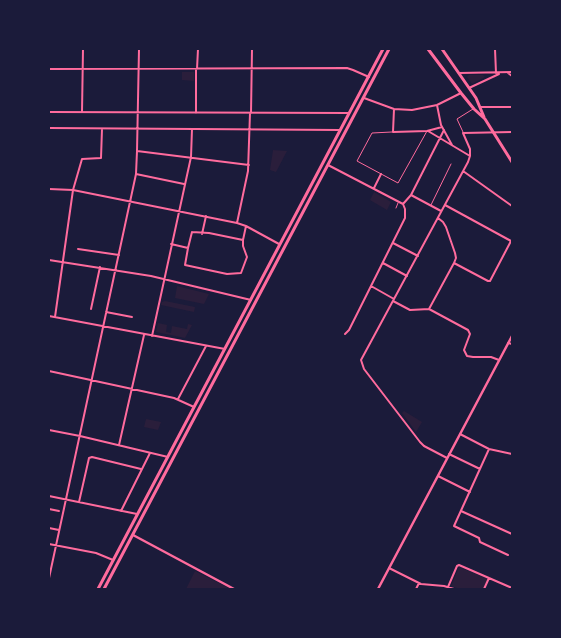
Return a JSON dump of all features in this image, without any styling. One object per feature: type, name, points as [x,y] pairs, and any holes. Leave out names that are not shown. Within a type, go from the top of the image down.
[{"type":"main road","points":[[99,589],[137,514],[383,49]]},
{"type":"main road","points":[[104,589],[388,49]]},
{"type":"main road","points":[[428,49],[474,109],[485,119]]},
{"type":"main road","points":[[442,49],[481,107],[485,119],[512,162]]},
{"type":"main road","points":[[368,77],[372,79]]},
{"type":"main road","points":[[264,275],[268,278]]},
{"type":"main road","points":[[202,392],[207,394]]},
{"type":"main road","points":[[175,444],[180,446]]},
{"type":"street","points":[[82,112],[83,49]]},
{"type":"street","points":[[49,578],[136,174],[139,49]]},
{"type":"street","points":[[196,113],[198,49]]},
{"type":"street","points":[[237,223],[246,186],[249,165],[252,49]]},
{"type":"street","points":[[495,49],[496,72]]},
{"type":"street","points":[[49,69],[349,68],[368,77]]},
{"type":"street","points":[[469,88],[504,72]]},
{"type":"street","points":[[507,72],[512,76]]},
{"type":"street","points":[[459,73],[512,72]]},
{"type":"street","points":[[486,73],[488,78]]},
{"type":"street","points":[[363,97],[394,109],[417,110],[437,106],[461,93]]},
{"type":"street","points":[[437,106],[442,127],[453,146]]},
{"type":"street","points":[[481,107],[512,107]]},
{"type":"street","points":[[394,109],[393,132],[427,131],[442,127]]},
{"type":"street","points":[[49,112],[349,113]]},
{"type":"street","points":[[49,128],[340,130]]},
{"type":"street","points":[[55,317],[73,190],[82,159],[101,158],[102,129]]},
{"type":"street","points":[[152,336],[191,157],[192,129]]},
{"type":"street","points":[[403,204],[411,195],[444,130]]},
{"type":"street","points":[[427,131],[470,156]]},
{"type":"street","points":[[447,458],[421,443],[361,364],[362,359],[470,156],[469,145],[463,133],[512,132]]},
{"type":"street","points":[[137,151],[249,165]]},
{"type":"street","points":[[328,165],[403,204],[405,209],[405,217],[393,243],[349,330],[345,334]]},
{"type":"street","points":[[463,171],[512,206]]},
{"type":"street","points":[[136,174],[184,184]]},
{"type":"street","points":[[374,188],[381,174]]},
{"type":"street","points":[[49,189],[73,190],[237,223],[246,226],[280,245]]},
{"type":"street","points":[[411,195],[441,211]]},
{"type":"street","points":[[445,205],[511,242],[489,281],[454,263]]},
{"type":"street","points":[[202,234],[206,216]]},
{"type":"street","points":[[429,309],[454,263],[455,253],[446,227],[438,218]]},
{"type":"street","points":[[243,240],[209,233],[191,233],[185,263],[186,265],[227,274],[242,273],[247,257],[243,246],[246,226]]},
{"type":"street","points":[[393,243],[418,256]]},
{"type":"street","points":[[171,244],[188,248]]},
{"type":"street","points":[[78,249],[119,255]]},
{"type":"street","points":[[49,260],[100,267],[164,279],[251,300]]},
{"type":"street","points":[[383,263],[407,276]]},
{"type":"street","points":[[91,309],[100,267]]},
{"type":"street","points":[[370,286],[410,310],[429,309],[469,331],[470,335],[464,348],[464,353],[467,356],[473,358],[491,357],[499,360]]},
{"type":"street","points":[[106,312],[132,317]]},
{"type":"street","points":[[49,316],[225,350]]},
{"type":"street","points":[[119,445],[144,335]]},
{"type":"street","points":[[378,589],[512,336]]},
{"type":"street","points":[[508,342],[512,344]]},
{"type":"street","points":[[178,399],[206,346]]},
{"type":"street","points":[[49,371],[178,399],[194,407]]},
{"type":"street","points":[[49,430],[168,457]]},
{"type":"street","points":[[460,434],[489,449],[512,454]]},
{"type":"street","points":[[489,449],[454,526],[479,538],[480,542],[508,555]]},
{"type":"street","points":[[121,511],[150,453]]},
{"type":"street","points":[[449,454],[480,469]]},
{"type":"street","points":[[79,502],[88,461],[91,458],[141,469]]},
{"type":"street","points":[[438,476],[470,492]]},
{"type":"street","points":[[49,496],[137,514]]},
{"type":"street","points":[[49,509],[59,511]]},
{"type":"street","points":[[461,511],[512,534]]},
{"type":"street","points":[[49,528],[59,530]]},
{"type":"street","points":[[133,536],[234,589]]},
{"type":"street","points":[[49,544],[101,555],[113,560]]},
{"type":"street","points":[[448,587],[458,565],[512,588]]},
{"type":"street","points":[[389,568],[419,583],[454,589]]},
{"type":"street","points":[[484,589],[489,578]]},
{"type":"street","points":[[416,589],[419,583]]},
{"type":"lane","points":[[463,133],[457,119],[474,109]]},
{"type":"lane","points":[[393,132],[372,133],[357,160],[358,162],[398,183],[427,131]]},
{"type":"lane","points":[[430,206],[451,164]]},
{"type":"lane","points":[[396,208],[399,202]]},
{"type":"shaded area","points":[[182,72],[194,72],[194,81],[182,80]]},
{"type":"shaded area","points":[[469,75],[483,75],[485,77],[472,84],[467,77]]},
{"type":"shaded area","points":[[273,150],[287,151],[276,172],[270,170]]},
{"type":"shaded area","points":[[374,192],[391,202],[387,210],[370,200]]},
{"type":"shaded area","points":[[177,286],[209,294],[204,304],[175,298]]},
{"type":"shaded area","points":[[165,301],[195,307],[194,312],[161,305],[162,302]]},
{"type":"shaded area","points":[[158,323],[167,325],[166,332],[171,333],[172,326],[187,329],[188,324],[192,325],[185,338],[156,332]]},
{"type":"shaded area","points":[[404,411],[422,422],[416,432],[402,413]]},
{"type":"shaded area","points":[[146,419],[161,422],[158,430],[144,427]]},
{"type":"shaded area","points":[[459,567],[488,579],[483,589],[460,589],[451,586]]},
{"type":"shaded area","points":[[195,571],[231,589],[186,589]]}]
